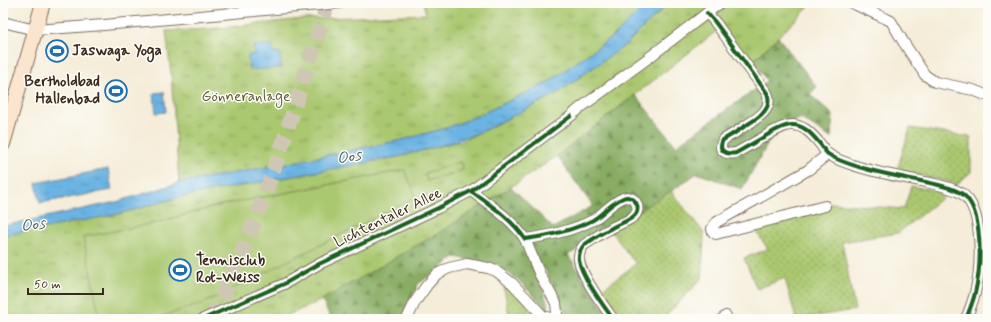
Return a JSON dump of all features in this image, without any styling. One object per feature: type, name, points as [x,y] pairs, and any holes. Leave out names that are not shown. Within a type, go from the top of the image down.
[{"type":"main road","points":[[3,144],[43,3]]},
{"type":"street","points":[[3,22],[35,30],[340,3]]},
{"type":"street","name":"Lichtentaler Allee","points":[[203,319],[284,284],[320,264],[471,191],[580,108],[648,59],[720,3]]},
{"type":"street","points":[[852,3],[891,22],[925,75],[935,82],[973,90],[988,96]]},
{"type":"street","points":[[707,13],[769,98],[769,103],[764,113],[723,140],[721,146],[722,150],[726,154],[736,153],[778,128],[786,125],[800,126],[812,134],[828,154],[844,162],[872,171],[939,185],[952,189],[962,194],[969,200],[974,210],[980,242],[976,292],[966,319]]},
{"type":"street","points":[[825,206],[716,234],[712,229],[717,222],[808,170],[828,154]]},
{"type":"street","points":[[407,319],[415,302],[437,274],[449,268],[467,264],[496,271],[512,283],[543,316],[552,318],[556,313],[556,303],[540,275],[525,239],[520,231],[471,191]]},
{"type":"street","points":[[525,239],[548,236],[579,226],[594,219],[623,198],[630,198],[636,201],[638,211],[634,216],[610,228],[584,245],[579,254],[579,262],[583,272],[613,319]]},
{"type":"green space","name":"Gönneranlage","points":[[423,3],[647,3],[615,35],[547,83],[475,117],[446,128],[402,140],[279,165],[179,183],[171,74],[166,31],[210,29],[303,19],[426,14]]},
{"type":"green space","points":[[669,3],[813,3],[753,61],[719,29],[557,156],[511,187],[442,231],[322,300],[279,319],[153,319],[204,303],[405,170],[222,205],[151,224],[84,237],[100,319],[3,319],[3,235],[118,214],[180,197],[402,156],[462,141],[556,94],[624,46]],"holes":[[[460,162],[463,170],[427,181],[425,173]]]},
{"type":"green space","points":[[778,37],[817,87],[810,94],[833,115],[831,138],[800,118],[770,140],[742,189],[697,173],[617,226],[568,255],[610,319],[575,319],[562,307],[544,267],[535,271],[549,306],[547,309],[517,279],[498,265],[455,257],[418,284],[402,319],[331,319],[322,300],[442,231],[511,187],[553,228],[593,206],[557,156],[635,95],[676,146],[767,81],[753,61]]},
{"type":"green space","points":[[910,128],[971,137],[971,172],[957,184],[897,170]]},
{"type":"green space","points":[[460,162],[463,170],[427,181],[425,173]]},
{"type":"green space","name":"Tennisclub Rot-Weiss","points":[[405,170],[416,197],[204,303],[153,319],[100,319],[83,237],[151,224],[222,205]]},
{"type":"green space","points":[[911,186],[948,193],[898,233],[842,242],[855,310],[796,319],[785,278],[757,289],[744,258],[768,249],[754,228],[832,203],[904,209]]},
{"type":"green space","points":[[671,191],[704,233],[702,278],[663,319],[618,319],[601,290],[636,264],[610,230]]},
{"type":"green space","points":[[514,285],[547,319],[510,319],[504,289]]},
{"type":"green space","points":[[562,307],[575,319],[560,319]]},
{"type":"water","name":"Oos","points":[[647,3],[669,3],[624,46],[556,94],[481,132],[447,144],[402,156],[180,197],[118,214],[3,235],[3,226],[116,202],[179,183],[279,165],[402,140],[446,128],[475,117],[547,83],[615,35]]},
{"type":"water","points":[[272,45],[273,53],[280,53],[281,68],[249,70],[248,55],[254,55],[253,46]]},
{"type":"water","points":[[164,92],[166,112],[156,113],[154,93]]},
{"type":"water","points":[[108,169],[112,190],[40,203],[36,183]]},
{"type":"tunnel","points":[[211,319],[230,281],[262,203],[328,3]]},
{"type":"cycle path","points":[[707,13],[767,93],[769,99],[766,109],[759,117],[723,140],[721,147],[726,153],[736,153],[780,128],[797,125],[810,133],[827,153],[839,160],[874,171],[946,187],[961,193],[969,201],[978,225],[980,255],[975,293],[966,319]]},
{"type":"cycle path","points":[[203,319],[284,284],[319,264],[471,191],[571,116]]},
{"type":"cycle path","points":[[471,191],[514,225],[525,239],[551,235],[577,227],[593,220],[623,198],[627,197],[633,199],[637,205],[637,213],[629,220],[603,232],[584,245],[579,254],[579,260],[584,274],[613,319]]},
{"type":"place","name":"Jaswaga Yoga","points":[[57,51]]},
{"type":"place","name":"Bertholdbad Hallenbad","points":[[116,91]]},
{"type":"place","name":"Tennisclub Rot-Weiss","points":[[180,270]]}]
